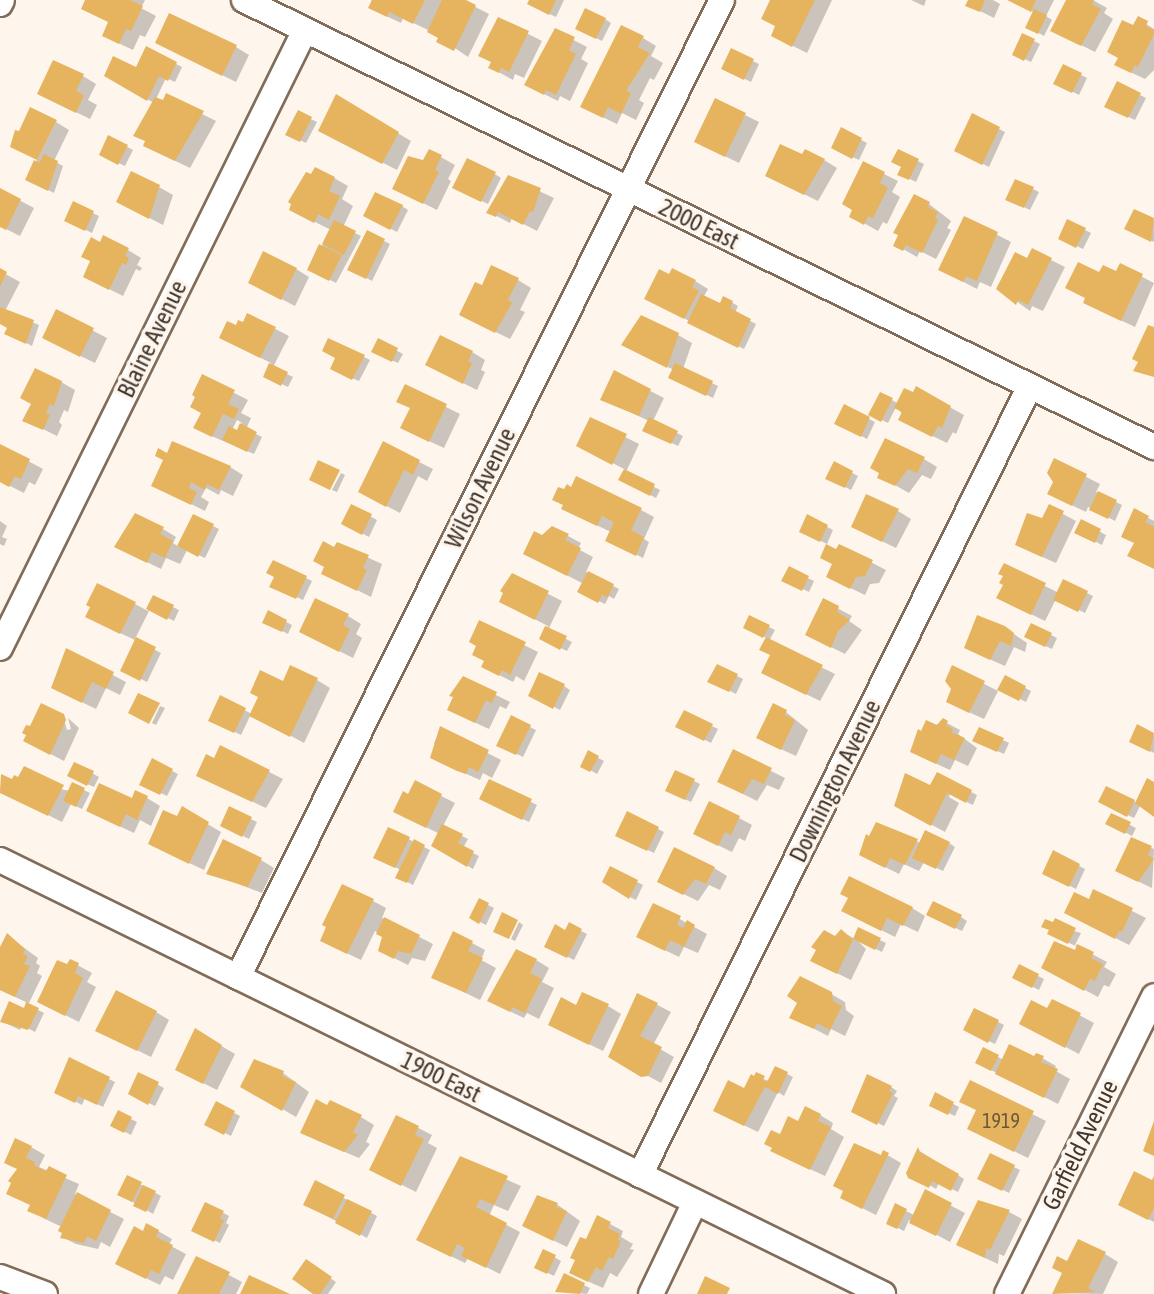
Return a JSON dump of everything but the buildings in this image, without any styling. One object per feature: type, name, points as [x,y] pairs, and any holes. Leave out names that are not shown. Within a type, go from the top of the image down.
[{"type":"street","name":"2000 East","points":[[244,0],[1154,447]]},
{"type":"street","name":"Wilson Avenue","points":[[238,977],[722,0]]},
{"type":"street","name":"Blaine Avenue","points":[[0,648],[305,30]]},
{"type":"street","name":"Downington Avenue","points":[[640,1175],[1030,386]]},
{"type":"street","name":"1900 East","points":[[0,860],[883,1294]]},
{"type":"street","name":"Garfield Avenue","points":[[1007,1294],[1154,996]]},
{"type":"street","points":[[651,1294],[695,1202]]},
{"type":"street","points":[[0,1277],[45,1294]]}]
